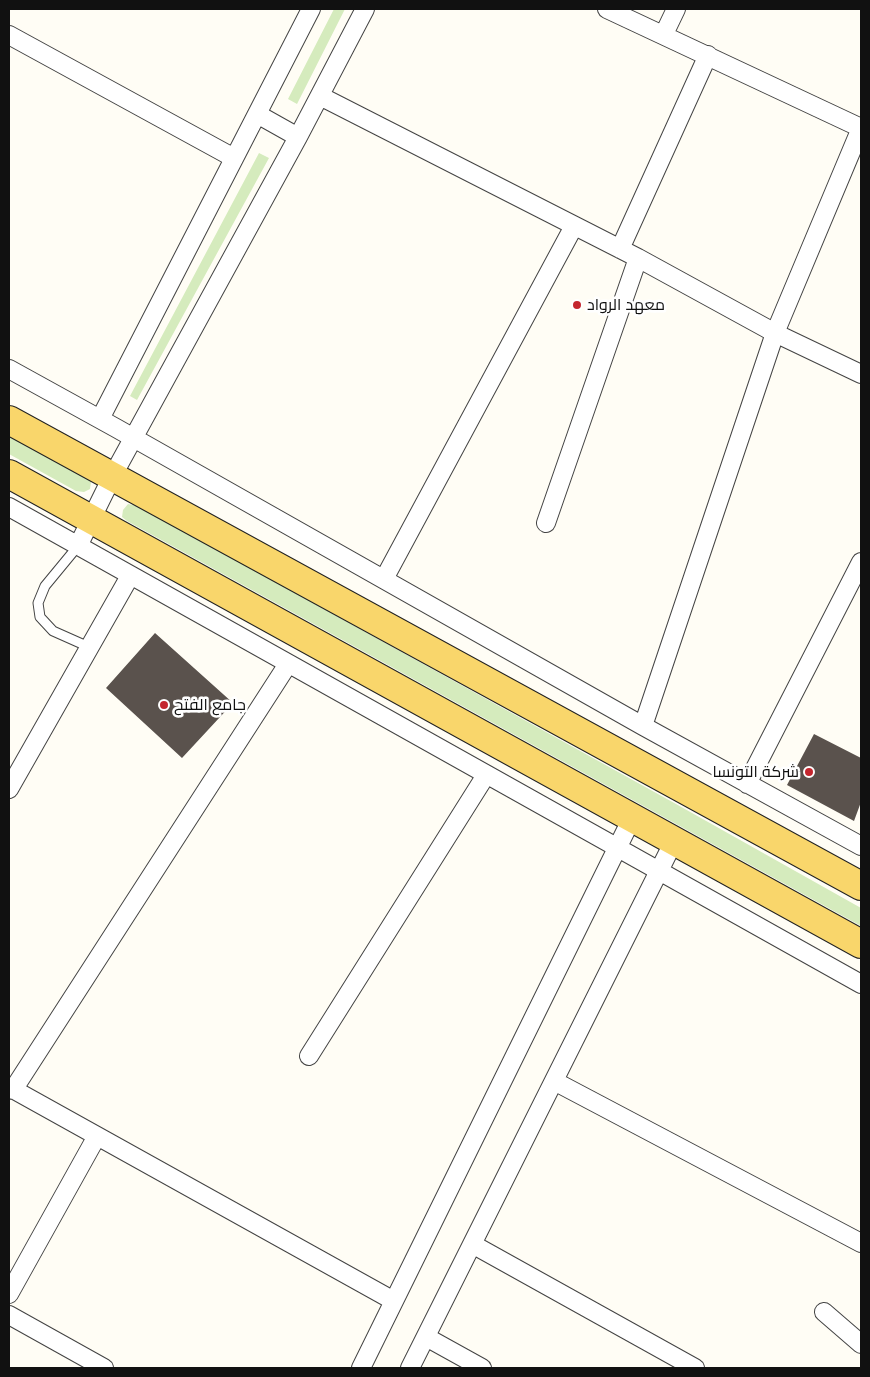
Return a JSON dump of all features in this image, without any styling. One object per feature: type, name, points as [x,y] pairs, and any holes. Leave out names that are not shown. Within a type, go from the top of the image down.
[{"type":"main road","points":[[9,420],[861,886]]},
{"type":"main road","points":[[9,474],[861,944]]},
{"type":"street","points":[[100,418],[312,9]]},
{"type":"street","points":[[78,546],[112,477],[298,137],[365,9]]},
{"type":"street","points":[[607,9],[664,34],[861,128],[775,333],[643,726]]},
{"type":"street","points":[[664,34],[676,9]]},
{"type":"street","points":[[9,35],[234,158]]},
{"type":"street","points":[[620,249],[708,55]]},
{"type":"street","points":[[320,96],[638,258],[775,333],[861,374]]},
{"type":"street","points":[[257,114],[298,137]]},
{"type":"street","points":[[384,580],[574,226]]},
{"type":"street","points":[[546,523],[638,258]]},
{"type":"street","points":[[9,369],[100,418],[643,726],[861,846]]},
{"type":"street","points":[[9,507],[861,984]]},
{"type":"street","points":[[747,784],[861,562]]},
{"type":"street","points":[[9,789],[130,576]]},
{"type":"street","points":[[288,664],[11,1088],[394,1301]]},
{"type":"street","points":[[308,1056],[486,775]]},
{"type":"street","points":[[360,1368],[632,818]]},
{"type":"street","points":[[410,1368],[674,841]]},
{"type":"street","points":[[554,1081],[861,1243]]},
{"type":"street","points":[[9,1294],[97,1136]]},
{"type":"street","points":[[472,1244],[695,1368]]},
{"type":"street","points":[[824,1312],[861,1344]]},
{"type":"street","points":[[9,1315],[104,1368]]},
{"type":"street","points":[[426,1337],[482,1368]]},
{"type":"lane","points":[[78,546],[45,586],[38,603],[40,617],[53,631],[89,647]]},
{"type":"green space","points":[[334,9],[345,9],[297,104],[288,99]]},
{"type":"green space","points":[[259,153],[269,158],[137,400],[130,396]]},
{"type":"green space","points":[[9,435],[86,477],[91,482],[90,489],[84,492],[76,491],[9,454]]},
{"type":"green space","points":[[128,504],[138,506],[861,908],[861,926],[127,521],[122,517],[123,510]]},
{"type":"building","points":[[155,633],[233,703],[182,758],[106,688]]},
{"type":"building","points":[[814,734],[861,758],[861,802],[854,821],[787,785]]},
{"type":"place","name":"معهد الرواد","points":[[577,305]]},
{"type":"place","name":"جامع الفتح","points":[[164,705]]},
{"type":"place","name":"شركة التونسا","points":[[809,772]]}]
